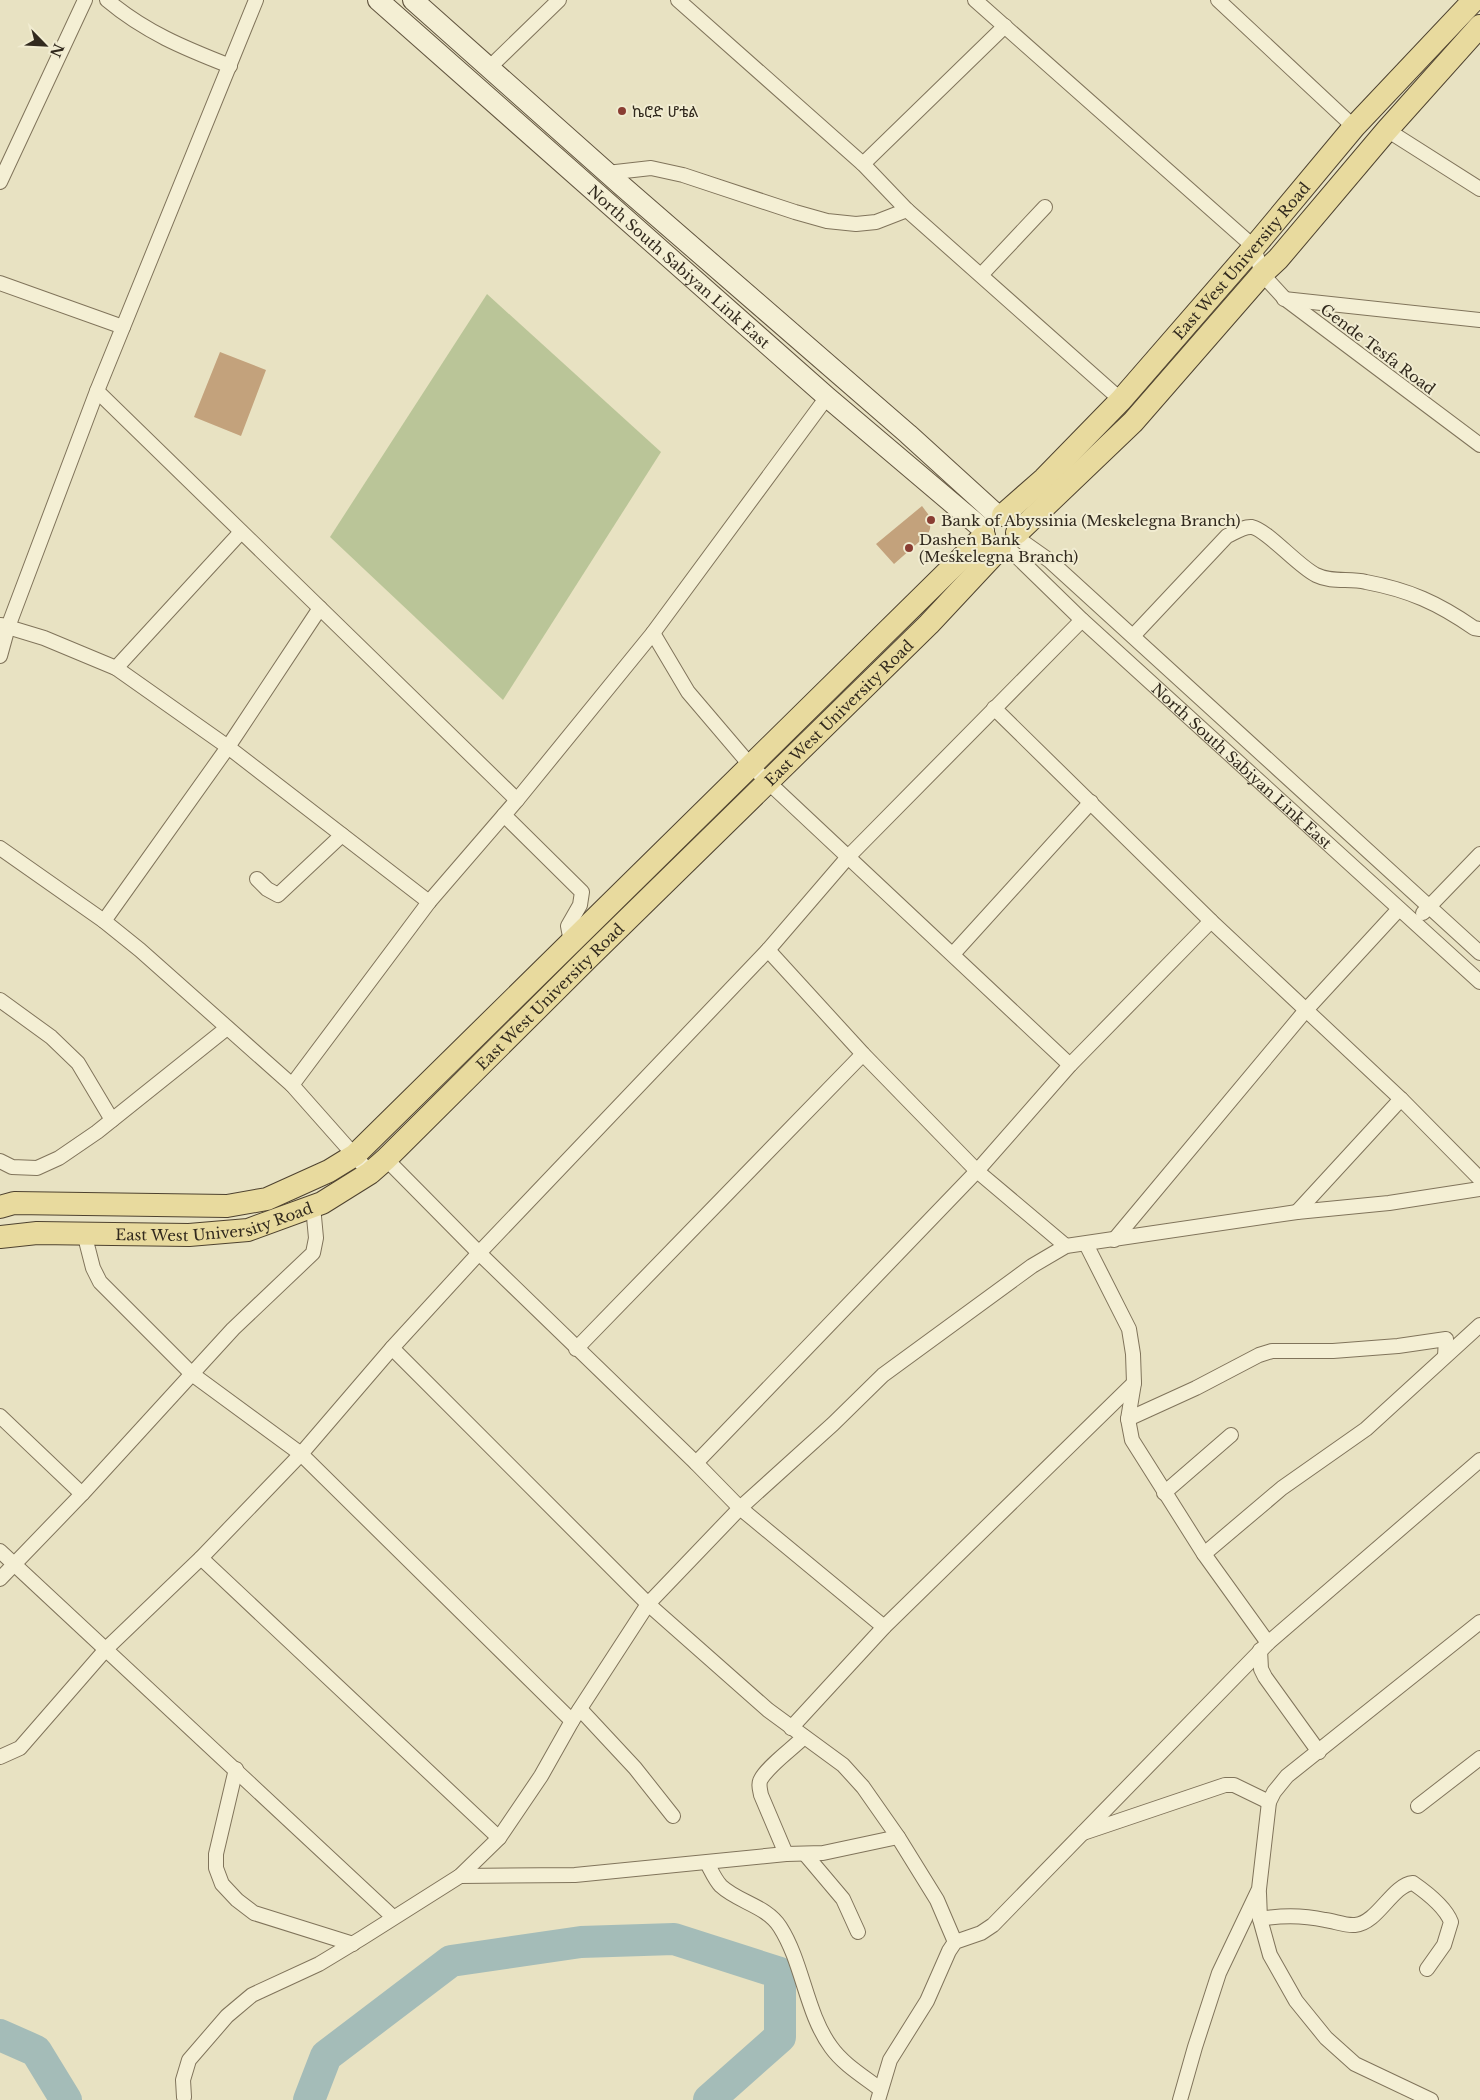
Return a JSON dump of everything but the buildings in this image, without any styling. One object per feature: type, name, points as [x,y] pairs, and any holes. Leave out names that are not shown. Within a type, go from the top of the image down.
[{"type":"main road","name":"North South Sabiyan Link East","points":[[378,0],[827,397],[1001,532]]},
{"type":"main road","name":"North South Sabiyan Link East","points":[[413,0],[908,434],[1001,532]]},
{"type":"main road","name":"East West University Road","points":[[0,1237],[37,1233],[189,1235],[248,1230],[313,1206],[342,1192],[378,1166],[929,624],[1044,479],[1121,400],[1254,247],[1354,127],[1473,4]]},
{"type":"main road","name":"East West University Road","points":[[0,1207],[23,1203],[227,1206],[268,1199],[329,1171],[355,1155],[751,766],[1001,532],[1133,422],[1262,274],[1278,259],[1387,130],[1480,26]]},
{"type":"main road","points":[[531,136],[547,119]]},
{"type":"street","points":[[0,182],[85,0]]},
{"type":"street","points":[[108,0],[124,14],[168,41],[230,66]]},
{"type":"street","points":[[0,656],[4,626],[256,0]]},
{"type":"street","points":[[490,68],[560,0]]},
{"type":"street","points":[[678,0],[863,164],[907,210],[982,274],[1121,400]]},
{"type":"street","points":[[975,0],[1254,247],[1262,274]]},
{"type":"street","points":[[1218,0],[1354,127]]},
{"type":"street","points":[[863,164],[1005,26]]},
{"type":"street","points":[[1387,130],[1480,190]]},
{"type":"street","points":[[607,172],[651,168],[683,175],[827,221],[856,224],[876,222],[907,210]]},
{"type":"street","points":[[982,274],[1045,207]]},
{"type":"street","name":"Gende Tesfa Road","points":[[1262,274],[1284,298],[1480,445]]},
{"type":"street","points":[[0,283],[123,327]]},
{"type":"street","points":[[1284,298],[1480,320]]},
{"type":"street","points":[[97,391],[517,800]]},
{"type":"street","points":[[292,1085],[429,902],[517,800],[653,633],[827,397]]},
{"type":"street","points":[[1133,636],[1226,536],[1243,528],[1252,527],[1316,575],[1331,580],[1364,581],[1403,590],[1441,605],[1474,628],[1480,629]]},
{"type":"street","points":[[116,668],[241,532]]},
{"type":"street","name":"North South Sabiyan Link East","points":[[1001,532],[1082,620],[1480,982]]},
{"type":"street","name":"North South Sabiyan Link East","points":[[1001,532],[1050,561],[1480,953]]},
{"type":"street","points":[[104,921],[228,747],[320,608]]},
{"type":"street","points":[[0,1757],[20,1748],[106,1648],[201,1558],[302,1454],[392,1348],[479,1253],[768,950],[848,857],[1082,620]]},
{"type":"street","points":[[4,626],[44,638],[116,668],[228,747],[429,902]]},
{"type":"street","points":[[653,633],[688,692],[751,766],[1070,1065]]},
{"type":"street","points":[[994,708],[1211,921],[1401,1099],[1480,1179]]},
{"type":"street","points":[[953,954],[1091,802]]},
{"type":"street","points":[[504,815],[582,892],[580,905],[568,926],[571,942]]},
{"type":"street","points":[[257,879],[267,889],[278,895],[342,835]]},
{"type":"street","points":[[0,848],[104,921],[140,950],[292,1085],[355,1155],[378,1166],[479,1253],[740,1508],[884,1627]]},
{"type":"street","points":[[1415,922],[1480,854]]},
{"type":"street","points":[[1114,1240],[1306,1010],[1399,909]]},
{"type":"street","points":[[696,1463],[977,1171],[1070,1065],[1211,921]]},
{"type":"street","points":[[768,950],[863,1054],[977,1171],[1066,1246]]},
{"type":"street","points":[[0,1000],[51,1037],[78,1063],[112,1120]]},
{"type":"street","points":[[0,1161],[12,1167],[37,1168],[59,1158],[112,1120],[227,1028]]},
{"type":"street","points":[[576,1349],[863,1054]]},
{"type":"street","points":[[1297,1212],[1401,1099]]},
{"type":"street","points":[[184,2097],[183,2080],[189,2060],[226,2016],[252,1995],[319,1964],[460,1876],[500,1838],[541,1776],[580,1709],[648,1604],[740,1508],[883,1375],[1032,1266],[1066,1246],[1297,1212],[1389,1203],[1480,1189]]},
{"type":"street","points":[[0,1579],[82,1494],[233,1329],[313,1253],[316,1238],[313,1206]]},
{"type":"street","points":[[84,1233],[93,1268],[100,1282],[192,1374],[302,1454],[572,1722]]},
{"type":"street","points":[[1086,1244],[1128,1329],[1133,1354],[1134,1383],[1128,1419],[1132,1440],[1164,1493],[1264,1647],[1261,1669],[1265,1677],[1319,1752]]},
{"type":"street","points":[[1204,1554],[1282,1488],[1366,1429],[1480,1325]]},
{"type":"street","points":[[1128,1419],[1196,1388],[1259,1355],[1272,1351],[1332,1351],[1398,1346],[1446,1339],[1445,1356]]},
{"type":"street","points":[[392,1348],[648,1604],[768,1710],[843,1765],[863,1787],[898,1837],[936,1900],[955,1942]]},
{"type":"street","points":[[791,1728],[884,1627],[1134,1383]]},
{"type":"street","points":[[0,1416],[82,1494]]},
{"type":"street","points":[[1164,1493],[1232,1435]]},
{"type":"street","points":[[707,1863],[721,1886],[762,1911],[780,1926],[821,2031],[831,2047],[879,2095],[890,2060],[927,2001],[948,1951],[955,1942],[982,1933],[993,1925],[1264,1647],[1480,1460]]},
{"type":"street","points":[[0,1551],[393,1917]]},
{"type":"street","points":[[201,1558],[500,1838]]},
{"type":"street","points":[[1431,2100],[1355,2064],[1326,2038],[1296,2001],[1270,1955],[1260,1919],[1259,1890],[1269,1802],[1274,1792],[1287,1776],[1480,1622]]},
{"type":"street","points":[[580,1709],[635,1768],[673,1816]]},
{"type":"street","points":[[786,1854],[759,1786],[761,1780],[770,1769],[804,1737]]},
{"type":"street","points":[[1418,1806],[1480,1758]]},
{"type":"street","points":[[236,1769],[216,1854],[216,1868],[222,1884],[237,1900],[254,1912],[353,1944]]},
{"type":"street","points":[[1080,1834],[1225,1785],[1234,1785],[1269,1802]]},
{"type":"street","points":[[460,1876],[576,1875],[786,1854],[823,1853],[898,1837]]},
{"type":"street","points":[[805,1854],[843,1899],[858,1932]]},
{"type":"street","points":[[1260,1919],[1286,1915],[1304,1916],[1356,1926],[1370,1919],[1405,1886],[1413,1883],[1424,1890],[1444,1911],[1451,1922],[1444,1945],[1427,1969]]},
{"type":"street","points":[[1180,2100],[1219,1973],[1259,1890]]},
{"type":"green space","points":[[487,294],[661,452],[503,700],[330,537]]},
{"type":"waterway","points":[[309,2100],[326,2056],[451,1961],[581,1942],[674,1939],[780,1973],[780,2037],[709,2100]]},
{"type":"waterway","points":[[0,2035],[36,2051],[66,2100]]},
{"type":"place","name":"ኬሮድ ሆቴል","points":[[622,111]]},
{"type":"place","name":"Bank of Abyssinia (Meskelegna Branch)","points":[[931,520]]},
{"type":"place","name":"Dashen Bank (Meskelegna Branch)","points":[[909,548]]}]
